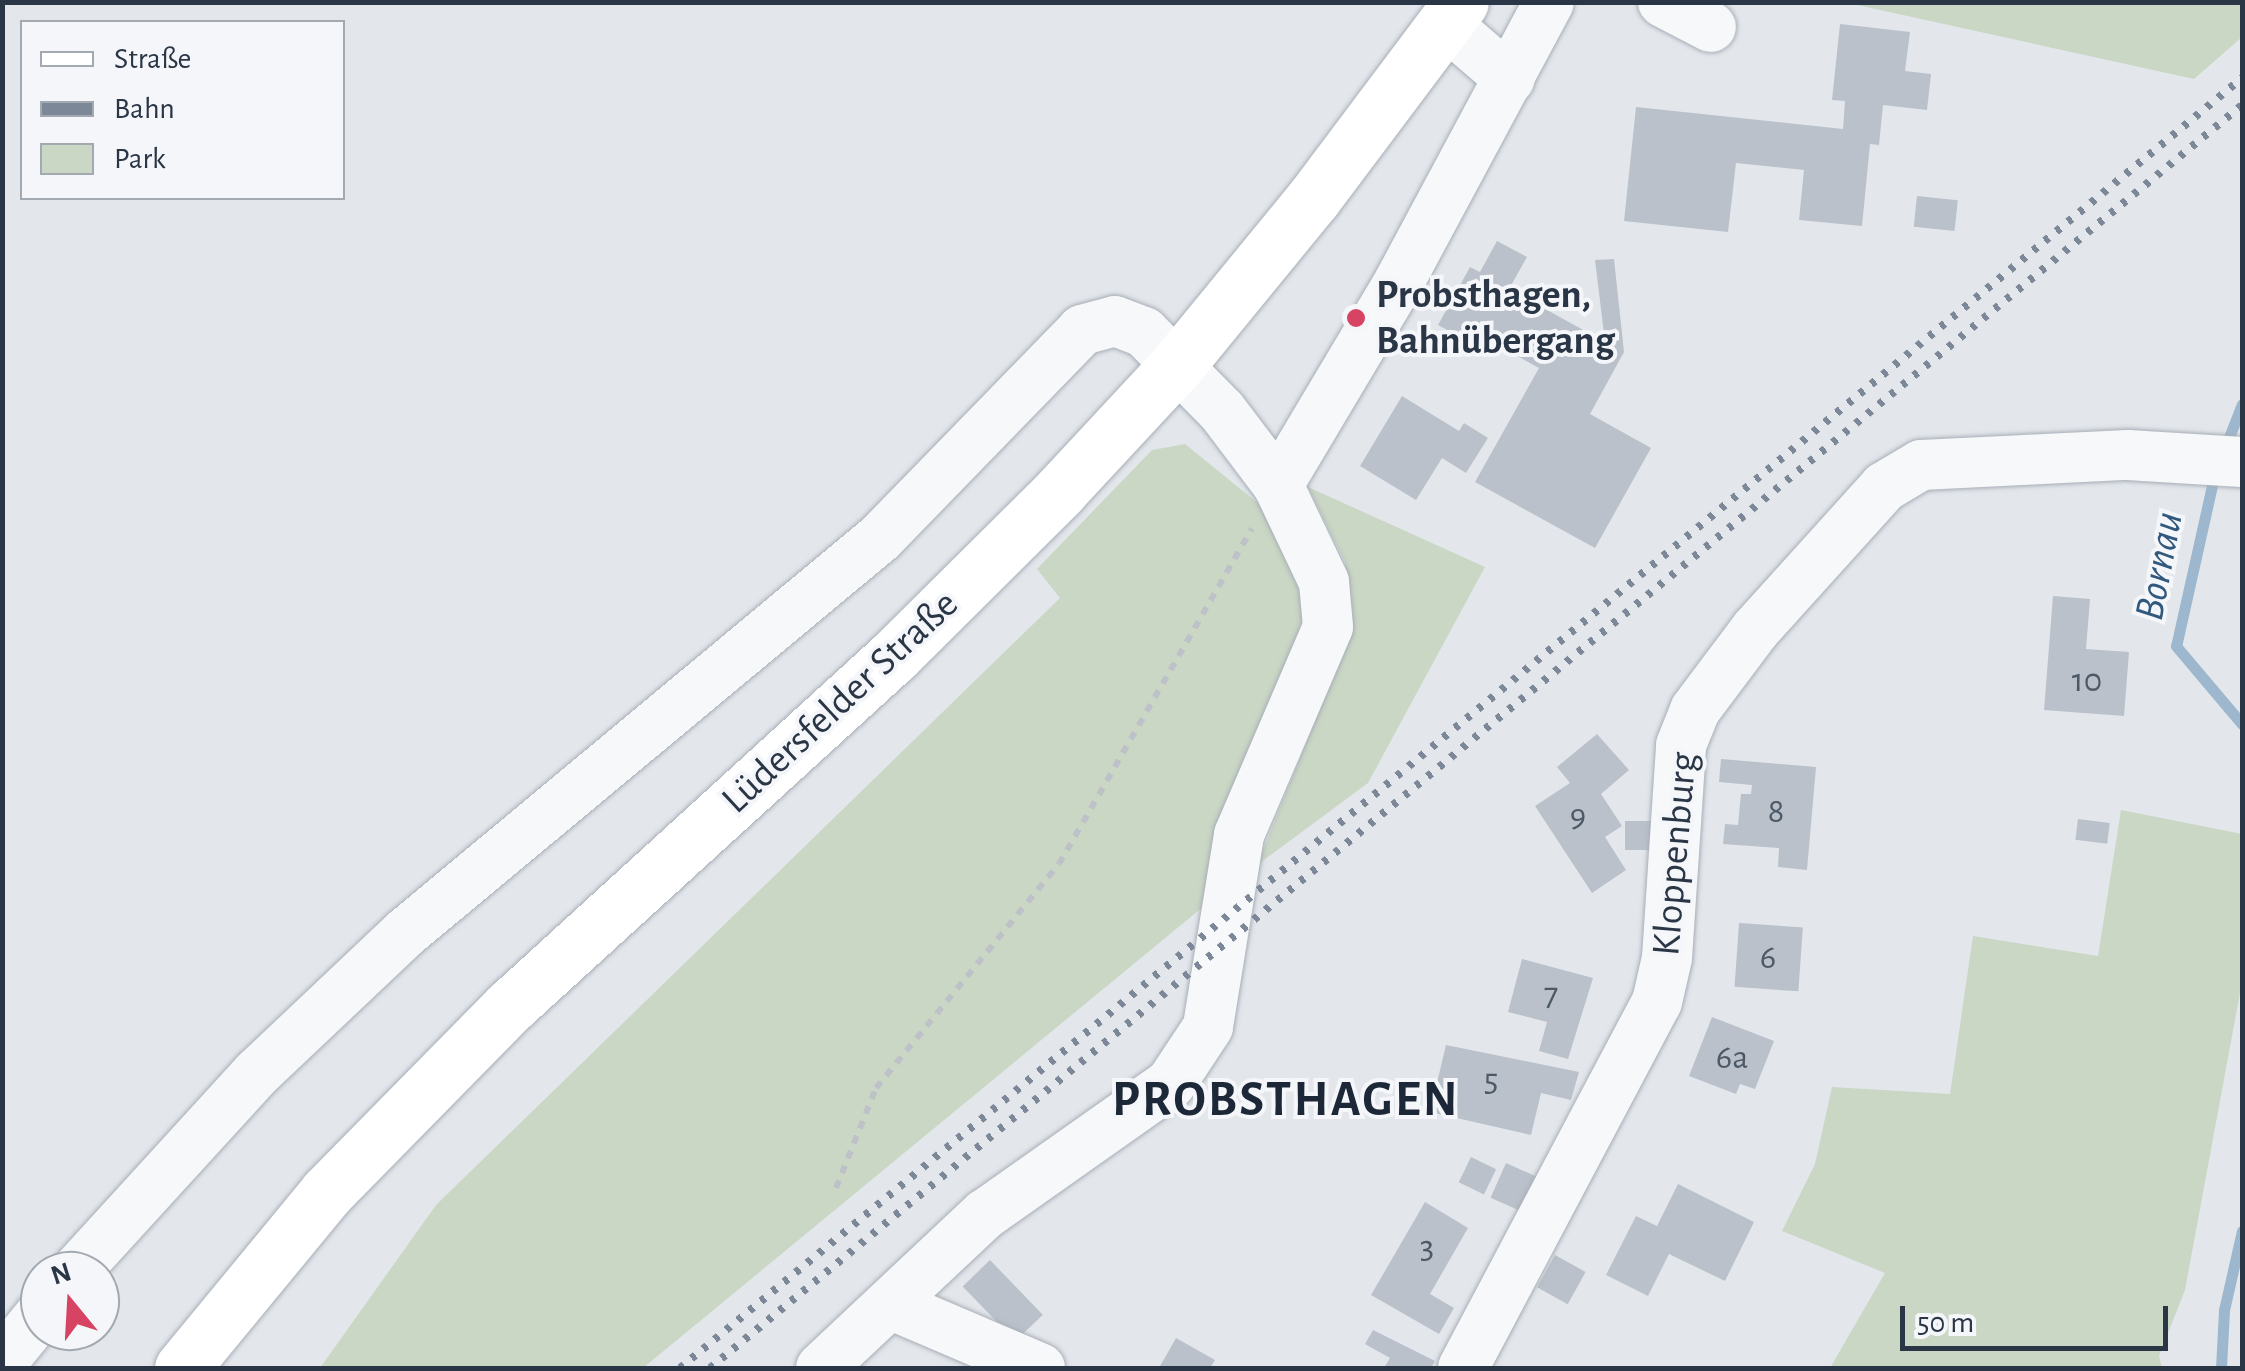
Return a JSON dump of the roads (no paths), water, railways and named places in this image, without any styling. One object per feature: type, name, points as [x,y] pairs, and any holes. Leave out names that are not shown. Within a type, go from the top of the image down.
[{"type":"main road","name":"Lüdersfelder Straße","points":[[182,1368],[327,1192],[481,1035],[894,656],[1176,366],[1454,13]]},
{"type":"street","points":[[1278,485],[1510,78],[1549,2]]},
{"type":"street","points":[[1664,2],[1711,26]]},
{"type":"street","points":[[1454,13],[1510,78]]},
{"type":"street","points":[[94,1251],[257,1072],[405,933],[880,538],[1082,330],[1116,320],[1144,332],[1278,485],[1324,582],[1328,627],[1239,835],[1208,1027],[1170,1084],[985,1214],[822,1368]]},
{"type":"street","name":"Kloppenburg","points":[[1464,1368],[1657,1002],[1667,958],[1681,746],[1695,710],[1754,630],[1884,487],[1922,465],[2228,460]]},
{"type":"street","points":[[892,1305],[1040,1368]]},
{"type":"street","points":[[2,1362],[20,1339]]},
{"type":"waterway","name":"Bornau","points":[[2224,450],[2242,404]]},
{"type":"waterway","name":"Bornau","points":[[2215,472],[2176,646],[2242,724]]},
{"type":"waterway","name":"Bornau","points":[[2221,1368],[2224,1310],[2242,1231]]},
{"type":"railway","points":[[680,1368],[2242,78]]},
{"type":"railway","points":[[710,1368],[2242,105]]},
{"type":"place","name":"Probsthagen, Bahnübergang","points":[[1356,318]]},
{"type":"district","name":"PROBSTHAGEN","points":[[1286,1101]]}]
